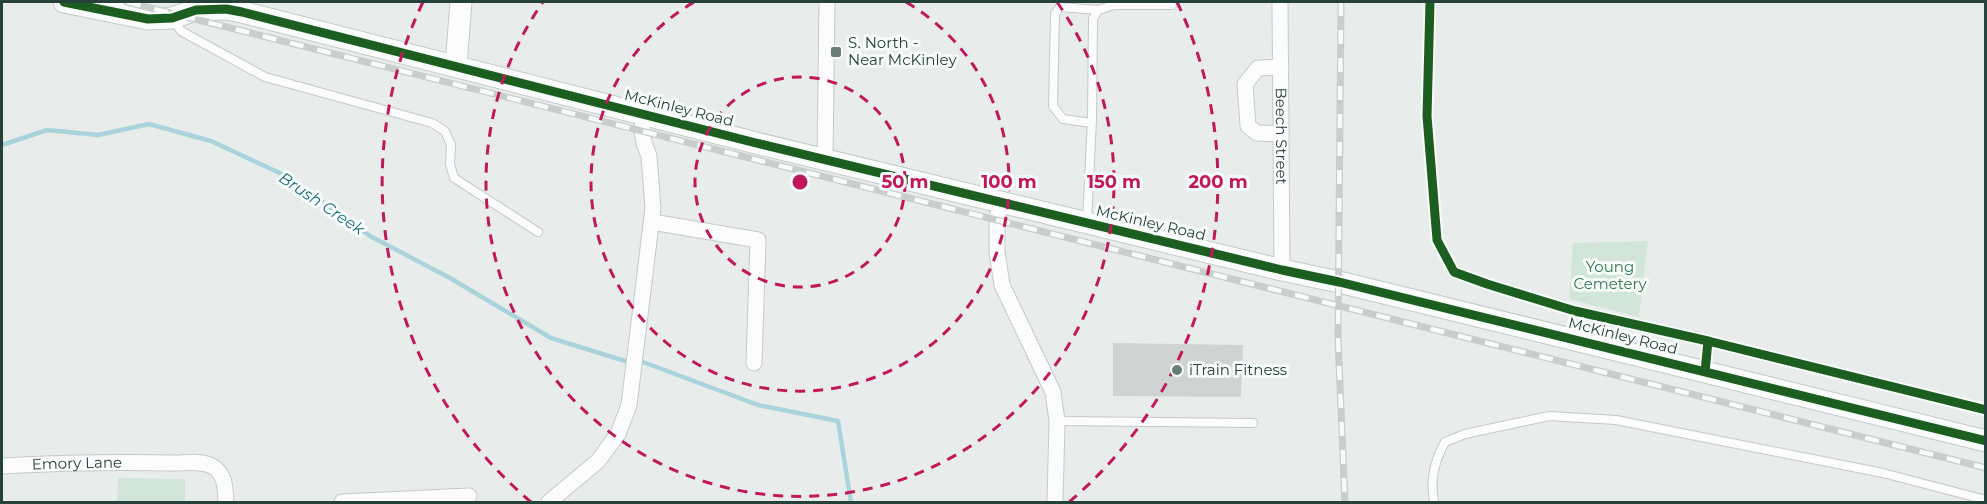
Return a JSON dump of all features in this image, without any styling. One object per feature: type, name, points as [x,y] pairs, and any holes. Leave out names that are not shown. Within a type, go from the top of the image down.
[{"type":"street","name":"McKinley Road","points":[[64,2],[148,19],[172,18],[196,10],[234,10],[1000,203],[1362,287],[1986,441]]},
{"type":"street","points":[[456,66],[461,2]]},
{"type":"street","points":[[825,159],[827,2]]},
{"type":"street","name":"Beech Street","points":[[1280,2],[1282,270]]},
{"type":"street","points":[[1281,67],[1258,68],[1245,84],[1248,126],[1257,133],[1281,134]]},
{"type":"street","points":[[549,502],[598,461],[618,434],[629,405],[652,222],[649,156],[642,131],[644,115]]},
{"type":"street","points":[[1000,203],[997,220],[997,252],[1002,285],[1053,392],[1057,422],[1055,502]]},
{"type":"street","points":[[652,222],[758,240],[754,363]]},
{"type":"street","name":"Emory Lane","points":[[2,466],[201,463],[212,465],[220,472],[225,483],[226,502]]},
{"type":"street","points":[[342,502],[469,496]]},
{"type":"lane","points":[[1092,123],[1063,119],[1053,106],[1055,14],[1060,7],[1098,10],[1114,5],[1173,5]]},
{"type":"lane","points":[[1087,224],[1092,123],[1093,19],[1098,10]]},
{"type":"lane","points":[[172,18],[181,31],[266,77],[432,123],[445,131],[451,145],[450,164],[454,178],[538,232]]},
{"type":"lane","points":[[1434,502],[1432,481],[1436,460],[1444,442],[1465,434],[1549,416],[1616,420],[1883,473],[1986,500]]},
{"type":"lane","points":[[1057,422],[1253,423]]},
{"type":"green space","name":"Young Cemetery","points":[[1648,241],[1639,317],[1569,299],[1573,243]]},
{"type":"green space","points":[[118,478],[185,479],[185,502],[117,502]]},
{"type":"building","name":"iTrain Fitness","points":[[1113,343],[1243,345],[1241,397],[1113,396]]},
{"type":"waterway","name":"Brush Creek","points":[[2,145],[47,130],[98,135],[149,124],[211,141],[286,176],[370,236],[450,278],[551,338],[625,361]]},
{"type":"waterway","name":"Brush Creek","points":[[643,362],[758,405],[838,421],[851,502]]},
{"type":"railway","points":[[127,2],[1986,468]]},
{"type":"railway","points":[[1341,2],[1338,339],[1345,502]]},
{"type":"cycle path","points":[[64,2],[148,19],[172,18],[196,10],[226,9],[242,12],[756,143],[1339,282],[1986,441]]},
{"type":"cycle path","points":[[1430,2],[1427,116],[1437,240],[1454,272],[1575,311],[1708,341],[1705,372]]},
{"type":"cycle path","points":[[1708,341],[1986,410]]},
{"type":"place","name":"S. North - Near McKinley","points":[[836,52]]},
{"type":"place","name":"iTrain Fitness","points":[[1177,370]]}]
